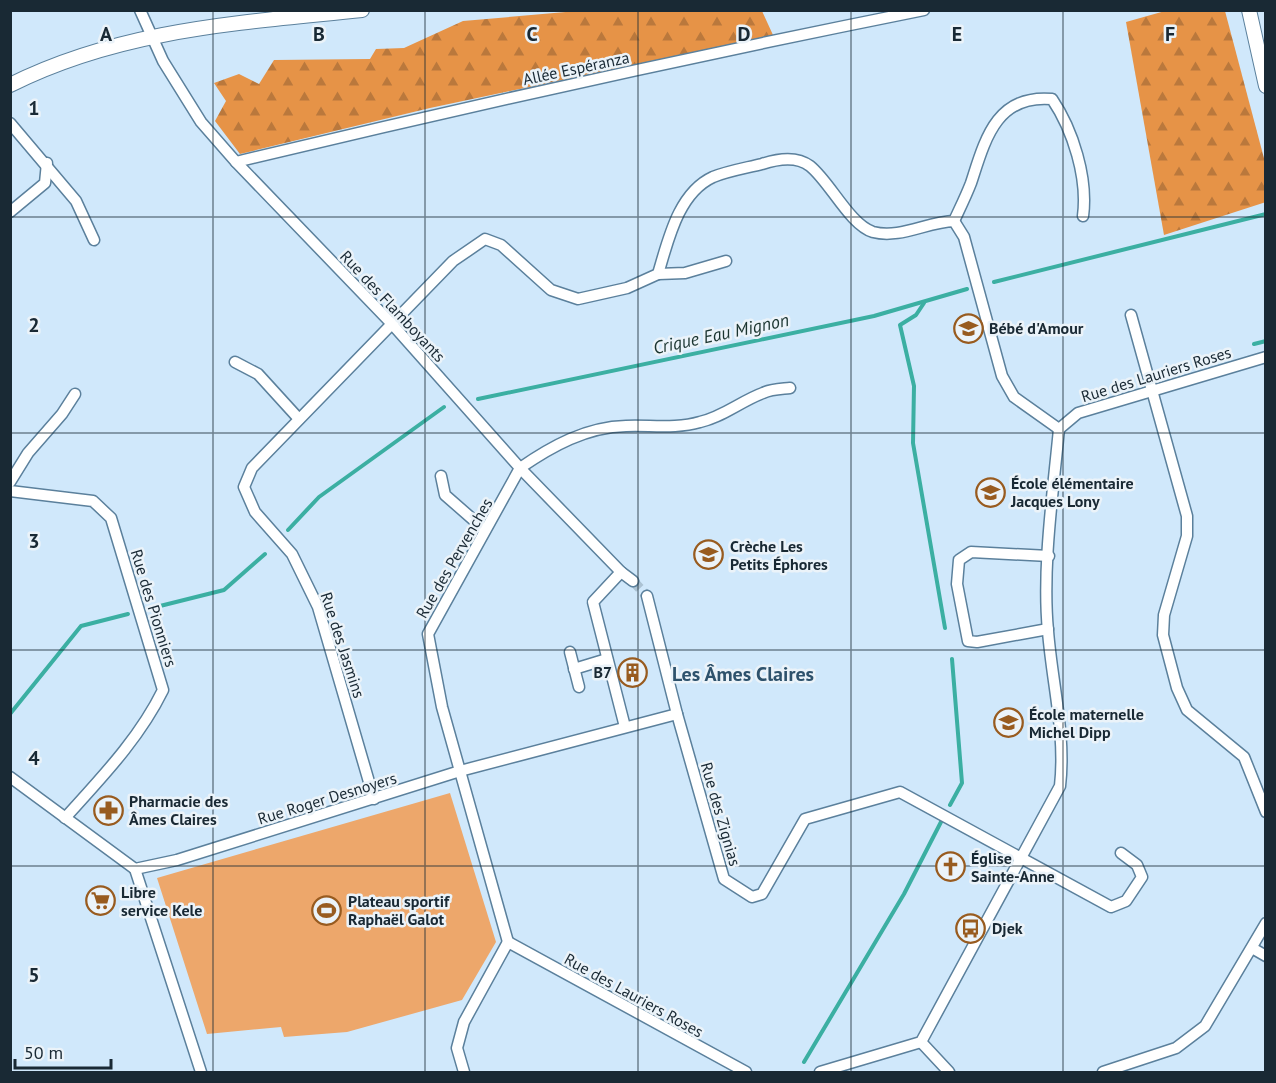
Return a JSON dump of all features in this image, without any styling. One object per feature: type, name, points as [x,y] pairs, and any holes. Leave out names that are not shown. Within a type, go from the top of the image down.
[{"type":"street","name":"Rue des Flamboyants","points":[[140,10],[180,90],[201,122],[236,162],[392,324],[520,468],[621,572],[633,581]]},
{"type":"street","points":[[12,81],[104,49],[195,27],[362,10]]},
{"type":"street","name":"Allée Espéranza","points":[[236,162],[494,101],[739,47],[924,10]]},
{"type":"street","points":[[1247,10],[1266,86]]},
{"type":"street","points":[[954,221],[986,138],[998,119],[1022,102],[1039,98],[1052,99],[1065,118],[1086,195],[1083,216]]},
{"type":"street","points":[[10,123],[76,201],[94,240]]},
{"type":"street","points":[[726,261],[685,273],[658,274],[674,223],[692,194],[712,178],[768,162],[789,159],[807,164],[822,176],[854,217],[871,231],[893,234],[935,222],[954,221]]},
{"type":"street","points":[[10,212],[45,183],[47,164]]},
{"type":"street","points":[[820,1072],[921,1042],[1023,858],[1060,786],[1063,763],[1048,629],[1049,556],[1059,429],[1014,398],[1002,376],[964,237],[954,221]]},
{"type":"street","name":"Rue des Jasmins","points":[[374,799],[318,606],[291,554],[255,512],[244,487],[252,468],[453,261],[485,239],[501,245],[551,290],[578,299],[627,288],[658,274]]},
{"type":"street","points":[[1131,315],[1187,516],[1187,537],[1164,615],[1163,635],[1177,688],[1187,710],[1244,757],[1266,812]]},
{"type":"street","name":"Rue des Lauriers Roses","points":[[1059,429],[1078,413],[1266,357]]},
{"type":"street","points":[[235,362],[258,374],[299,419]]},
{"type":"street","name":"Rue des Pervenches","points":[[508,942],[442,708],[428,634],[520,468],[546,450],[582,434],[623,426],[686,426],[719,415],[765,392],[790,388]]},
{"type":"street","points":[[10,482],[28,453],[62,414],[75,394]]},
{"type":"street","points":[[441,476],[445,495],[485,530]]},
{"type":"street","name":"Rue des Pionniers","points":[[10,491],[93,501],[111,518],[163,690],[149,718],[111,767],[66,818]]},
{"type":"street","points":[[1048,629],[977,642],[968,641],[957,584],[959,560],[971,552],[1049,556]]},
{"type":"street","points":[[621,572],[593,602],[625,727]]},
{"type":"street","points":[[647,596],[677,714]]},
{"type":"street","points":[[570,652],[579,687]]},
{"type":"street","points":[[574,669],[607,659]]},
{"type":"street","name":"Rue Roger Desnoyers","points":[[135,869],[177,861],[460,771],[677,714]]},
{"type":"street","name":"Rue des Zignias","points":[[677,714],[724,879],[752,897],[762,894],[805,819],[895,792],[905,792],[1111,907],[1126,901],[1142,877],[1137,866],[1121,853]]},
{"type":"street","points":[[10,777],[135,869],[201,1072]]},
{"type":"street","points":[[1103,1072],[1176,1048],[1205,1026],[1266,922]]},
{"type":"street","points":[[464,1072],[457,1048],[464,1022],[508,942]]},
{"type":"street","name":"Rue des Lauriers Roses","points":[[508,942],[746,1072]]},
{"type":"street","points":[[1252,948],[1266,956]]},
{"type":"street","points":[[921,1042],[949,1072]]},
{"type":"green space","points":[[577,11],[762,11],[773,35],[430,108],[240,154],[215,121],[226,101],[214,83],[239,74],[259,84],[274,60],[370,59],[376,49],[404,48],[463,21]]},
{"type":"green space","points":[[1165,11],[1225,11],[1265,162],[1266,202],[1164,235],[1126,22]]},
{"type":"shaded area","name":"Plateau sportif Raphaël Galot","points":[[450,793],[496,942],[462,1000],[347,1032],[284,1037],[281,1027],[207,1034],[157,878]]},
{"type":"waterway","name":"Crique Eau Mignon","points":[[994,282],[1266,214]]},
{"type":"waterway","name":"Crique Eau Mignon","points":[[478,399],[874,316],[967,289]]},
{"type":"waterway","points":[[924,303],[916,315],[900,325],[914,386],[913,443],[945,628]]},
{"type":"waterway","points":[[1254,344],[1266,341]]},
{"type":"waterway","name":"Crique Eau Mignon","points":[[288,530],[319,497],[444,407]]},
{"type":"waterway","name":"Crique Eau Mignon","points":[[152,608],[224,590],[265,554]]},
{"type":"waterway","name":"Crique Eau Mignon","points":[[10,714],[81,626],[128,614]]},
{"type":"waterway","points":[[950,805],[962,783],[952,659]]},
{"type":"waterway","points":[[804,1062],[904,894],[942,820]]},
{"type":"tunnel","points":[[633,581],[647,596]]},
{"type":"place","name":"Bébé d'Amour","points":[[968,328]]},
{"type":"place","name":"École élémentaire Jacques Lony","points":[[990,492]]},
{"type":"place","name":"Crèche Les Petits Éphores","points":[[709,555]]},
{"type":"place","name":"B7","points":[[633,672]]},
{"type":"place","name":"École maternelle Michel Dipp","points":[[1008,723]]},
{"type":"place","name":"Pharmacie des Âmes Claires","points":[[108,810]]},
{"type":"place","name":"Église Sainte-Anne","points":[[950,867]]},
{"type":"place","name":"Libre service Kele","points":[[100,901]]},
{"type":"place","name":"Plateau sportif Raphaël Galot","points":[[327,910]]},
{"type":"place","name":"Djek","points":[[971,928]]},
{"type":"district","name":"Les Âmes Claires","points":[[743,674]]}]
